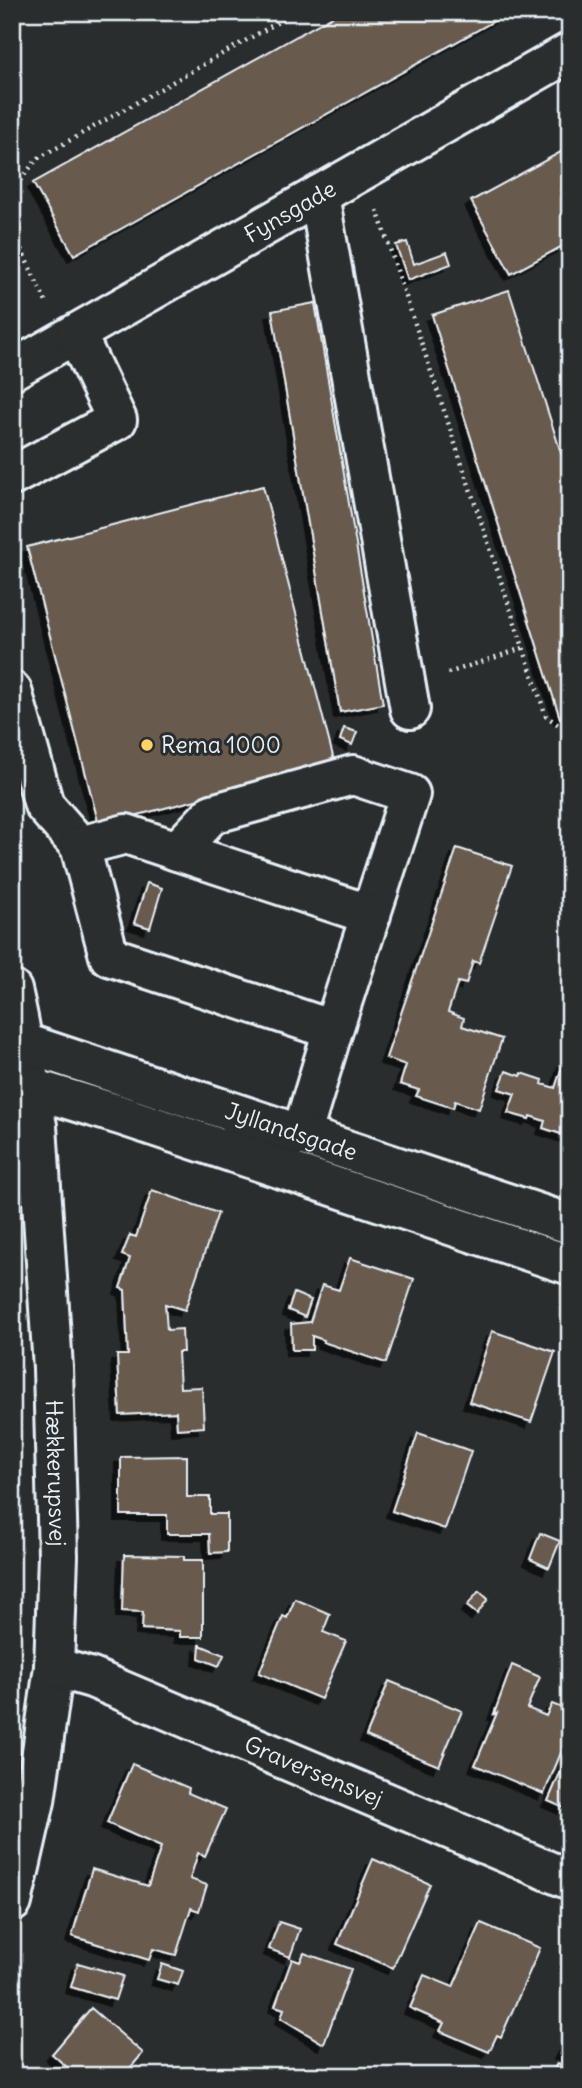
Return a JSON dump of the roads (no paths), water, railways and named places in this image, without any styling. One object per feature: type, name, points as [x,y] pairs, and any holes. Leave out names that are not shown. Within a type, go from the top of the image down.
[{"type":"street","name":"Fynsgade","points":[[12,370],[570,52]]},
{"type":"street","points":[[319,195],[408,698]]},
{"type":"street","points":[[12,476],[117,419],[70,337]]},
{"type":"street","points":[[12,691],[44,805],[80,846],[109,956],[333,1030]]},
{"type":"street","points":[[177,851],[212,814],[353,775],[410,794],[301,1136],[220,1148]]},
{"type":"street","points":[[80,846],[126,834],[371,915]]},
{"type":"street","name":"Hækkerupsvej","points":[[12,990],[21,1084],[37,1126],[53,1368],[58,1542],[54,1667],[35,1801],[12,1902]]},
{"type":"street","name":"Jyllandsgade","points":[[18,1040],[570,1224]]},
{"type":"street","name":"Jyllandsgade","points":[[21,1084],[570,1265]]},
{"type":"street","name":"Graversensvej","points":[[54,1667],[92,1678],[570,1880]]},
{"type":"place","name":"Rema 1000","points":[[147,745]]}]
